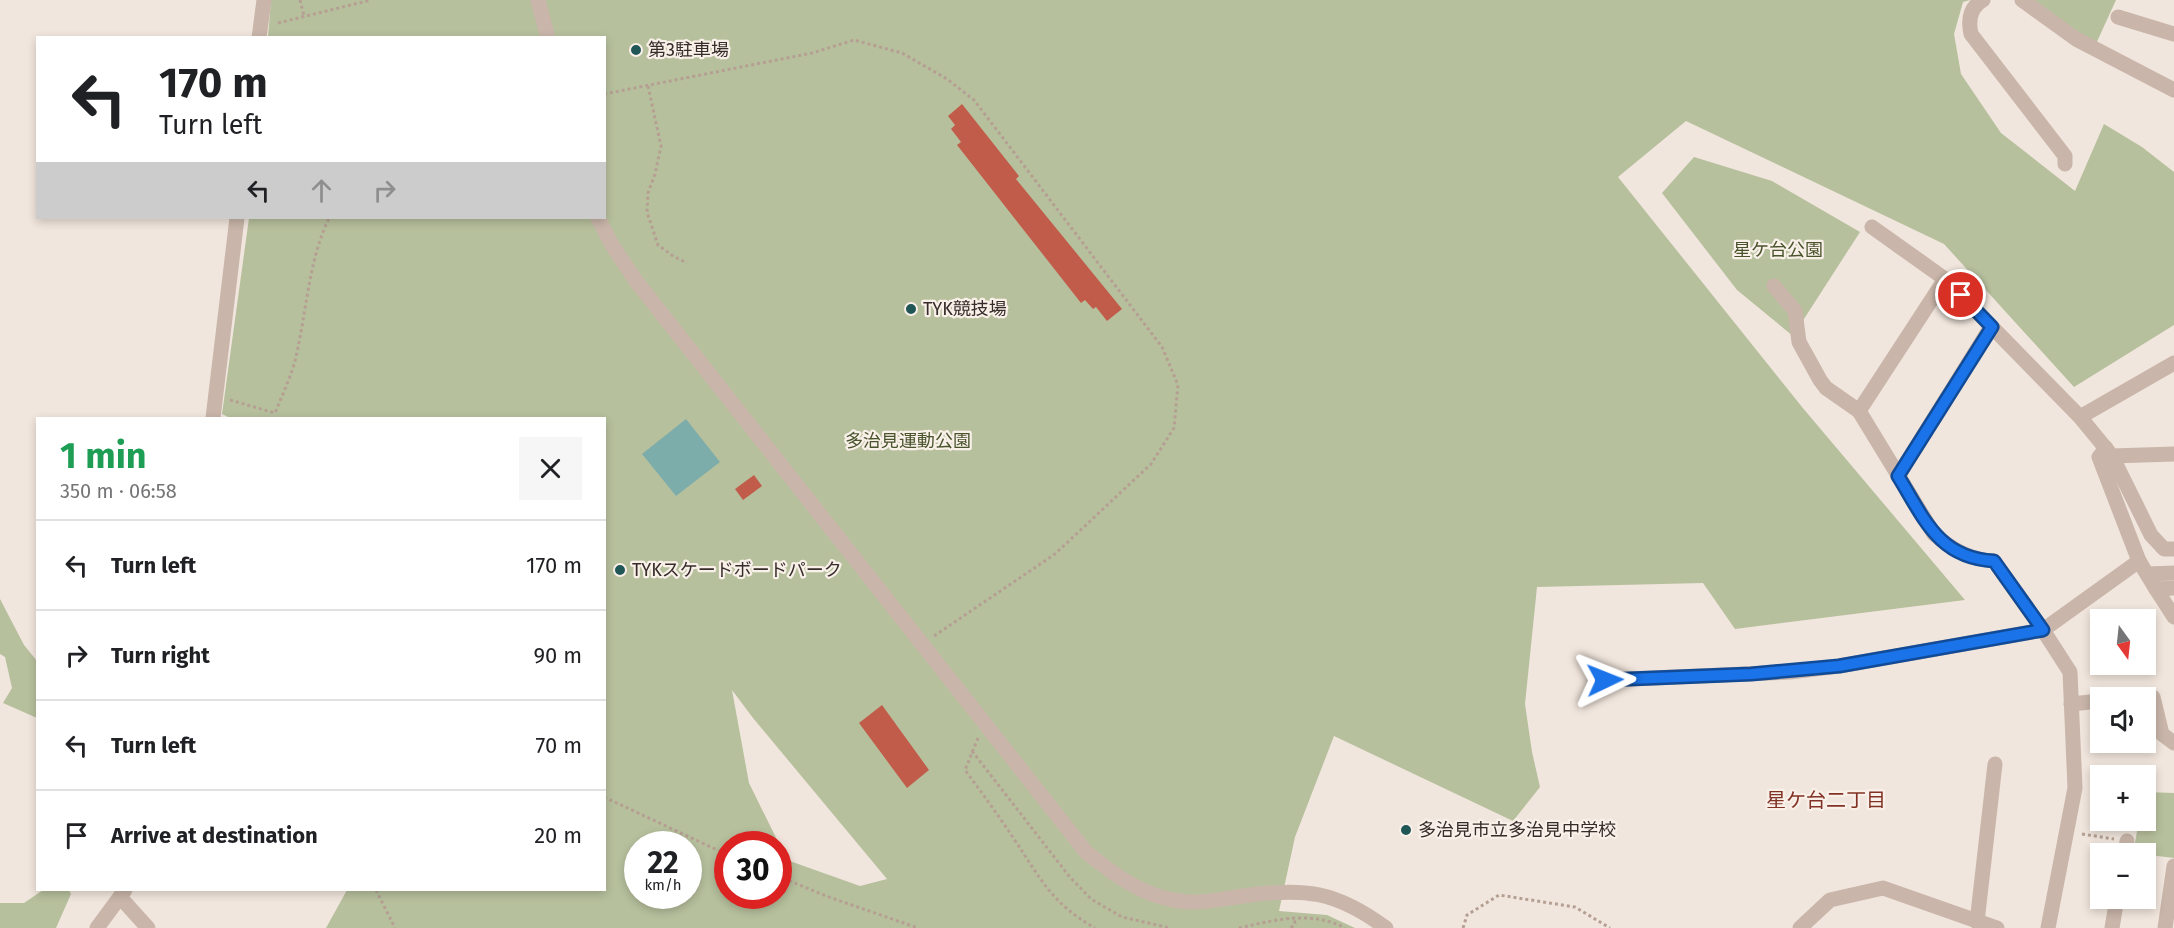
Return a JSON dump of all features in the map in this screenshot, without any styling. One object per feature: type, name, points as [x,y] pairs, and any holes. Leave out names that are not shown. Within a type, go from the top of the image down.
[{"type":"street","points":[[259,36],[264,0]]},
{"type":"street","points":[[538,0],[547,36]]},
{"type":"street","points":[[1983,0],[1973,9],[1970,17],[1971,34],[2065,156],[2066,164]]},
{"type":"street","points":[[2022,0],[2076,39],[2174,90]]},
{"type":"street","points":[[2118,17],[2174,34]]},
{"type":"street","points":[[213,417],[237,219]]},
{"type":"street","points":[[599,219],[612,245],[636,281],[1086,852],[1118,878],[1151,894],[1179,901],[1211,901],[1270,892],[1296,891],[1338,898],[1363,910],[1386,928]]},
{"type":"street","points":[[1872,227],[1945,279],[2080,417],[2109,452],[2151,535],[2163,549],[2174,549]]},
{"type":"street","points":[[1859,411],[1945,279]]},
{"type":"street","points":[[1774,286],[1795,312],[1799,342],[1820,380],[1826,388],[1859,411],[1934,534],[1947,545],[1978,560],[1994,561],[2070,672],[2075,788],[2048,928]]},
{"type":"street","points":[[1898,476],[1992,327]]},
{"type":"street","points":[[2080,417],[2174,363]]},
{"type":"street","points":[[2174,454],[2109,452],[2099,457],[2143,568],[2174,617]]},
{"type":"street","points":[[1605,680],[1790,672],[1839,666],[2043,630],[2143,568],[2174,573]]},
{"type":"street","points":[[2156,588],[2174,588]]},
{"type":"street","points":[[2071,704],[2090,702]]},
{"type":"street","points":[[2156,708],[2163,734],[2174,743]]},
{"type":"street","points":[[1977,922],[1995,764]]},
{"type":"street","points":[[2165,928],[2174,866]]},
{"type":"street","points":[[1800,928],[1830,900],[1882,888],[1996,928]]},
{"type":"street","points":[[98,928],[123,893],[147,928]]},
{"type":"street","points":[[2112,928],[2115,909]]},
{"type":"path","points":[[300,0],[304,16]]},
{"type":"path","points":[[278,23],[371,0]]},
{"type":"path","points":[[606,94],[812,53],[854,40],[902,53],[947,78],[974,100],[1162,347],[1178,385],[1174,428],[1151,464],[1055,554],[923,644]]},
{"type":"path","points":[[648,86],[661,146],[648,193],[647,212],[658,245],[687,264]]},
{"type":"path","points":[[216,396],[275,413],[297,354],[307,286],[322,232],[328,219]]},
{"type":"path","points":[[984,725],[965,770],[1046,889],[1074,916],[1095,928]]},
{"type":"path","points":[[972,752],[1069,876],[1091,899],[1122,917],[1170,928]]},
{"type":"path","points":[[606,798],[714,848]]},
{"type":"path","points":[[2066,832],[2110,843]]},
{"type":"path","points":[[792,882],[918,928]]},
{"type":"path","points":[[376,891],[395,928]]},
{"type":"path","points":[[1463,928],[1467,915],[1499,896],[1575,907],[1610,928]]},
{"type":"path","points":[[1239,928],[1293,917],[1330,920],[1346,928]]},
{"type":"path","points":[[1291,928],[1295,923],[1293,917]]},
{"type":"green space","name":"多治見運動公園","points":[[271,0],[1970,0],[1963,2],[1954,34],[1961,74],[2001,133],[2075,191],[2104,124],[2142,147],[2174,172],[2174,325],[2074,387],[1944,244],[1686,121],[1618,177],[1802,407],[1965,600],[1735,629],[1703,583],[1537,587],[1525,704],[1540,787],[1513,821],[1334,736],[1295,837],[1279,911],[1327,915],[1355,928],[326,928],[346,891],[606,891],[606,417],[228,417],[222,414],[249,219],[606,219],[606,36],[268,36]],"holes":[[[732,690],[887,879],[860,886],[792,862],[792,909],[714,909],[714,831],[773,831],[749,783]]]},
{"type":"green space","points":[[2034,0],[2116,0],[2095,46]]},
{"type":"green space","name":"星ケ台公園","points":[[1694,157],[1772,181],[1860,232],[1793,336],[1737,290],[1662,193]]},
{"type":"green space","points":[[0,599],[24,645],[36,660],[36,718],[3,703],[12,688],[5,657],[0,654]]},
{"type":"green space","points":[[2156,792],[2174,793],[2174,858],[2156,856],[2156,843],[2135,843],[2137,831],[2156,831]]},
{"type":"green space","points":[[42,891],[70,891],[71,894],[56,928],[0,928],[0,903],[24,903]]},
{"type":"water","points":[[686,419],[720,462],[676,496],[642,454]]},
{"type":"building","points":[[962,104],[1019,176],[1016,179],[1122,309],[1107,321],[1096,307],[1093,309],[1085,300],[1081,303],[957,145],[961,142],[951,129],[955,125],[948,116]]},
{"type":"building","points":[[754,475],[762,486],[743,500],[735,489]]},
{"type":"building","points":[[882,705],[929,770],[907,788],[859,723]]},
{"type":"place","name":"第3駐車場","points":[[636,50]]},
{"type":"place","name":"TYK競技場","points":[[911,309]]},
{"type":"place","name":"TYKスケードボードパーク","points":[[620,570]]},
{"type":"place","name":"多治見市立多治見中学校","points":[[1406,830]]},
{"type":"district","name":"星ケ台二丁目","points":[[1826,800]]},
{"type":"route","points":[[1605,680],[1790,672],[1912,654],[2043,630],[1994,561],[1978,560],[1947,545],[1934,534],[1898,476],[1992,327],[1961,295]]}]
